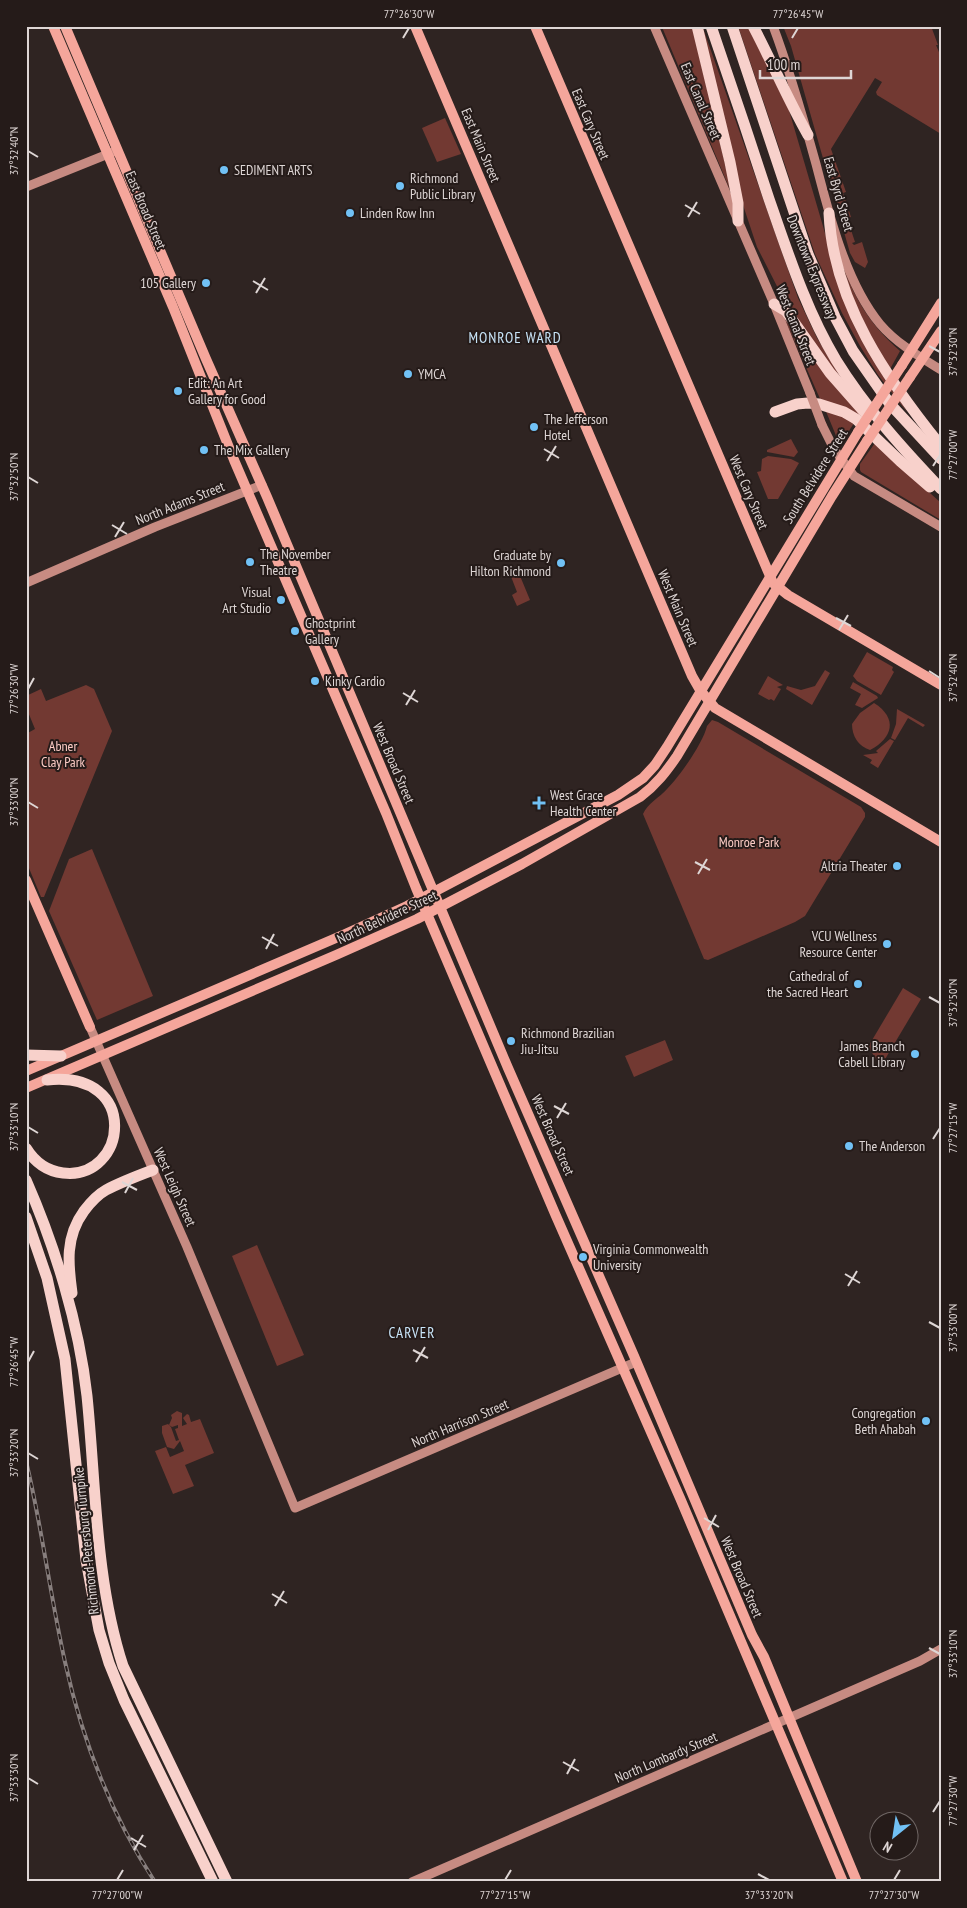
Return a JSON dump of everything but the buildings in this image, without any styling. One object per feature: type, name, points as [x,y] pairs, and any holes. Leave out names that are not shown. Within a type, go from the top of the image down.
[{"type":"highway","points":[[697,26],[730,162],[738,203],[738,221]]},
{"type":"highway","name":"Downtown Expressway","points":[[711,26],[780,231],[818,325],[836,359],[861,396],[904,450],[941,491]]},
{"type":"highway","name":"Downtown Expressway","points":[[732,26],[808,254],[835,317],[852,351],[890,404],[941,459]]},
{"type":"highway","points":[[753,26],[785,87],[793,109],[808,135]]},
{"type":"highway","points":[[829,213],[830,232],[838,266],[856,316],[891,379],[941,446]]},
{"type":"highway","points":[[774,304],[786,311],[830,373],[876,426],[904,450]]},
{"type":"highway","points":[[775,412],[798,404],[808,403],[819,404],[844,412],[856,419],[915,475],[929,486],[941,491]]},
{"type":"highway","points":[[26,1055],[61,1056]]},
{"type":"highway","points":[[26,1148],[36,1161],[48,1169],[60,1173],[74,1173],[88,1169],[102,1159],[113,1138],[114,1115],[109,1103],[100,1092],[86,1084],[69,1078],[47,1080]]},
{"type":"highway","points":[[72,1313],[68,1253],[70,1239],[76,1223],[92,1202],[105,1191],[153,1170]]},
{"type":"highway","name":"Richmond-Petersburg Turnpike","points":[[26,1180],[52,1249],[72,1313],[87,1394],[103,1572],[113,1634],[123,1666],[227,1882]]},
{"type":"highway","name":"Richmond-Petersburg Turnpike","points":[[26,1218],[47,1278],[65,1359],[86,1560],[99,1630],[109,1663],[124,1700],[213,1882]]},
{"type":"main road","name":"East Broad Street","points":[[53,26],[212,404]]},
{"type":"main road","name":"East Broad Street","points":[[65,26],[224,399]]},
{"type":"main road","name":"East Main Street","points":[[415,26],[521,274]]},
{"type":"main road","name":"East Cary Street","points":[[535,26],[622,232]]},
{"type":"main road","name":"East Canal Street","points":[[654,26],[723,188]]},
{"type":"main road","name":"East Byrd Street","points":[[772,26],[808,135],[829,213],[852,274],[872,313],[892,337],[941,370]]},
{"type":"main road","points":[[26,186],[118,150]]},
{"type":"main road","name":"West Canal Street","points":[[723,188],[774,304],[822,425],[834,449],[854,476],[941,527]]},
{"type":"main road","name":"West Cary Street","points":[[622,232],[770,576],[777,588],[941,685]]},
{"type":"main road","name":"West Main Street","points":[[521,274],[692,676],[700,690],[715,708],[941,842]]},
{"type":"main road","name":"South Belvidere Street","points":[[700,690],[841,458],[941,303]]},
{"type":"main road","name":"South Belvidere Street","points":[[709,702],[867,441],[941,331]]},
{"type":"main road","name":"West Broad Street","points":[[224,399],[857,1882]]},
{"type":"main road","name":"West Broad Street","points":[[212,404],[427,914],[843,1882]]},
{"type":"main road","name":"North Adams Street","points":[[26,583],[155,527],[262,485]]},
{"type":"main road","name":"North Belvidere Street","points":[[26,1070],[96,1042],[377,920],[434,892],[634,785],[655,765],[700,690]]},
{"type":"main road","name":"North Belvidere Street","points":[[26,1088],[427,914],[522,864],[640,797],[652,788],[661,780],[677,756],[709,702]]},
{"type":"main road","name":"West Leigh Street","points":[[26,880],[190,1256],[295,1508]]},
{"type":"main road","name":"North Harrison Street","points":[[295,1508],[636,1362]]},
{"type":"main road","name":"North Lombardy Street","points":[[412,1882],[776,1725],[930,1656],[941,1649]]},
{"type":"main road","name":"North Lombardy Street","points":[[930,1656],[941,1655]]},
{"type":"green space","points":[[692,26],[733,197],[662,27]]},
{"type":"green space","points":[[738,26],[749,26],[786,100],[837,274],[885,375],[907,412],[878,375],[860,346],[842,313],[815,254]]},
{"type":"green space","points":[[783,26],[931,26],[938,45],[936,45],[941,57],[941,134],[877,95],[876,92],[882,82],[875,78],[831,149],[846,192],[843,193],[851,217],[847,218],[855,242],[852,243],[854,245],[862,242],[868,262],[865,268],[855,262],[850,253],[791,46]]},
{"type":"green space","points":[[703,28],[798,298],[817,338],[844,383],[811,341],[786,304],[757,247],[741,199],[701,29]]},
{"type":"green space","points":[[445,118],[461,154],[437,162],[422,128]]},
{"type":"green space","points":[[837,253],[855,294],[869,317],[900,351],[889,371],[859,314]]},
{"type":"green space","points":[[783,315],[861,413],[858,418],[821,401]]},
{"type":"green space","points":[[825,409],[854,423],[842,442],[837,438]]},
{"type":"green space","points":[[791,439],[798,452],[794,457],[767,452],[767,450]]},
{"type":"green space","points":[[875,443],[941,503],[941,520],[861,472],[860,464]]},
{"type":"green space","points":[[768,456],[791,459],[799,463],[778,499],[768,499],[757,472],[761,471],[762,459]]},
{"type":"green space","points":[[518,571],[530,600],[517,606],[512,595],[517,592],[510,574]]},
{"type":"green space","points":[[867,652],[893,667],[892,670],[894,672],[881,695],[857,681],[853,676]]},
{"type":"green space","points":[[825,670],[830,673],[812,705],[786,689],[787,686],[801,690],[815,686]]},
{"type":"green space","points":[[768,676],[783,685],[777,687],[781,689],[774,701],[758,694]]},
{"type":"green space","points":[[853,682],[878,698],[862,708],[855,705],[861,694],[850,688]]},
{"type":"green space","name":"Abner Clay Park","points":[[86,685],[94,689],[112,731],[44,897],[41,897],[26,861],[26,734],[35,729],[26,707],[26,696],[41,689],[46,701]]},
{"type":"green space","points":[[874,703],[887,715],[890,728],[884,740],[870,750],[856,740],[852,724],[860,713]]},
{"type":"green space","points":[[897,709],[925,725],[923,727],[908,718],[895,740],[891,738],[896,724]]},
{"type":"green space","name":"Monroe Park","points":[[712,720],[861,807],[865,817],[805,916],[708,960],[704,959],[643,814],[647,807],[667,789],[684,768]]},
{"type":"green space","points":[[890,739],[894,741],[878,768],[870,763],[872,760],[863,755],[878,753],[876,751]]},
{"type":"green space","points":[[92,849],[153,996],[97,1020],[49,911],[69,859]]},
{"type":"green space","points":[[903,988],[921,999],[881,1066],[868,1047]]},
{"type":"green space","points":[[665,1040],[673,1060],[634,1077],[625,1056]]},
{"type":"green space","points":[[257,1245],[304,1355],[277,1366],[232,1256]]},
{"type":"green space","points":[[177,1411],[182,1413],[182,1426],[187,1424],[183,1418],[187,1414],[191,1422],[200,1419],[214,1453],[185,1465],[194,1486],[173,1494],[155,1451],[166,1447],[170,1457],[184,1451],[180,1441],[174,1449],[167,1447],[162,1433],[162,1426],[169,1425],[172,1418],[171,1415]],"holes":[[[169,1425],[172,1427],[178,1425],[178,1428],[175,1429],[179,1440],[176,1441]]]},
{"type":"railway","points":[[26,1461],[65,1662],[80,1719],[89,1748],[112,1803],[139,1856],[155,1882]]},
{"type":"place","name":"SEDIMENT ARTS","points":[[224,170]]},
{"type":"place","name":"Richmond Public Library","points":[[400,186]]},
{"type":"place","name":"Linden Row Inn","points":[[350,213]]},
{"type":"place","name":"105 Gallery","points":[[206,283]]},
{"type":"place","name":"YMCA","points":[[408,374]]},
{"type":"place","name":"Edit: An Art Gallery for Good","points":[[178,391]]},
{"type":"place","name":"The Jefferson Hotel","points":[[534,427]]},
{"type":"place","name":"The Mix Gallery","points":[[204,450]]},
{"type":"place","name":"The November Theatre","points":[[250,562]]},
{"type":"place","name":"Graduate by Hilton Richmond","points":[[561,563]]},
{"type":"place","name":"Visual Art Studio","points":[[281,600]]},
{"type":"place","name":"Ghostprint Gallery","points":[[295,631]]},
{"type":"place","name":"Kinky Cardio","points":[[315,681]]},
{"type":"place","name":"West Grace Health Center","points":[[539,803]]},
{"type":"place","name":"Altria Theater","points":[[897,866]]},
{"type":"place","name":"VCU Wellness Resource Center","points":[[887,944]]},
{"type":"place","name":"Cathedral of the Sacred Heart","points":[[858,984]]},
{"type":"place","name":"Richmond Brazilian Jiu-Jitsu","points":[[511,1041]]},
{"type":"place","name":"James Branch Cabell Library","points":[[915,1054]]},
{"type":"place","name":"The Anderson","points":[[849,1146]]},
{"type":"place","name":"Virginia Commonwealth University","points":[[583,1257]]},
{"type":"place","name":"Congregation Beth Ahabah","points":[[926,1421]]},
{"type":"district","name":"MONROE WARD","points":[[515,337]]},
{"type":"district","name":"CARVER","points":[[412,1332]]}]
